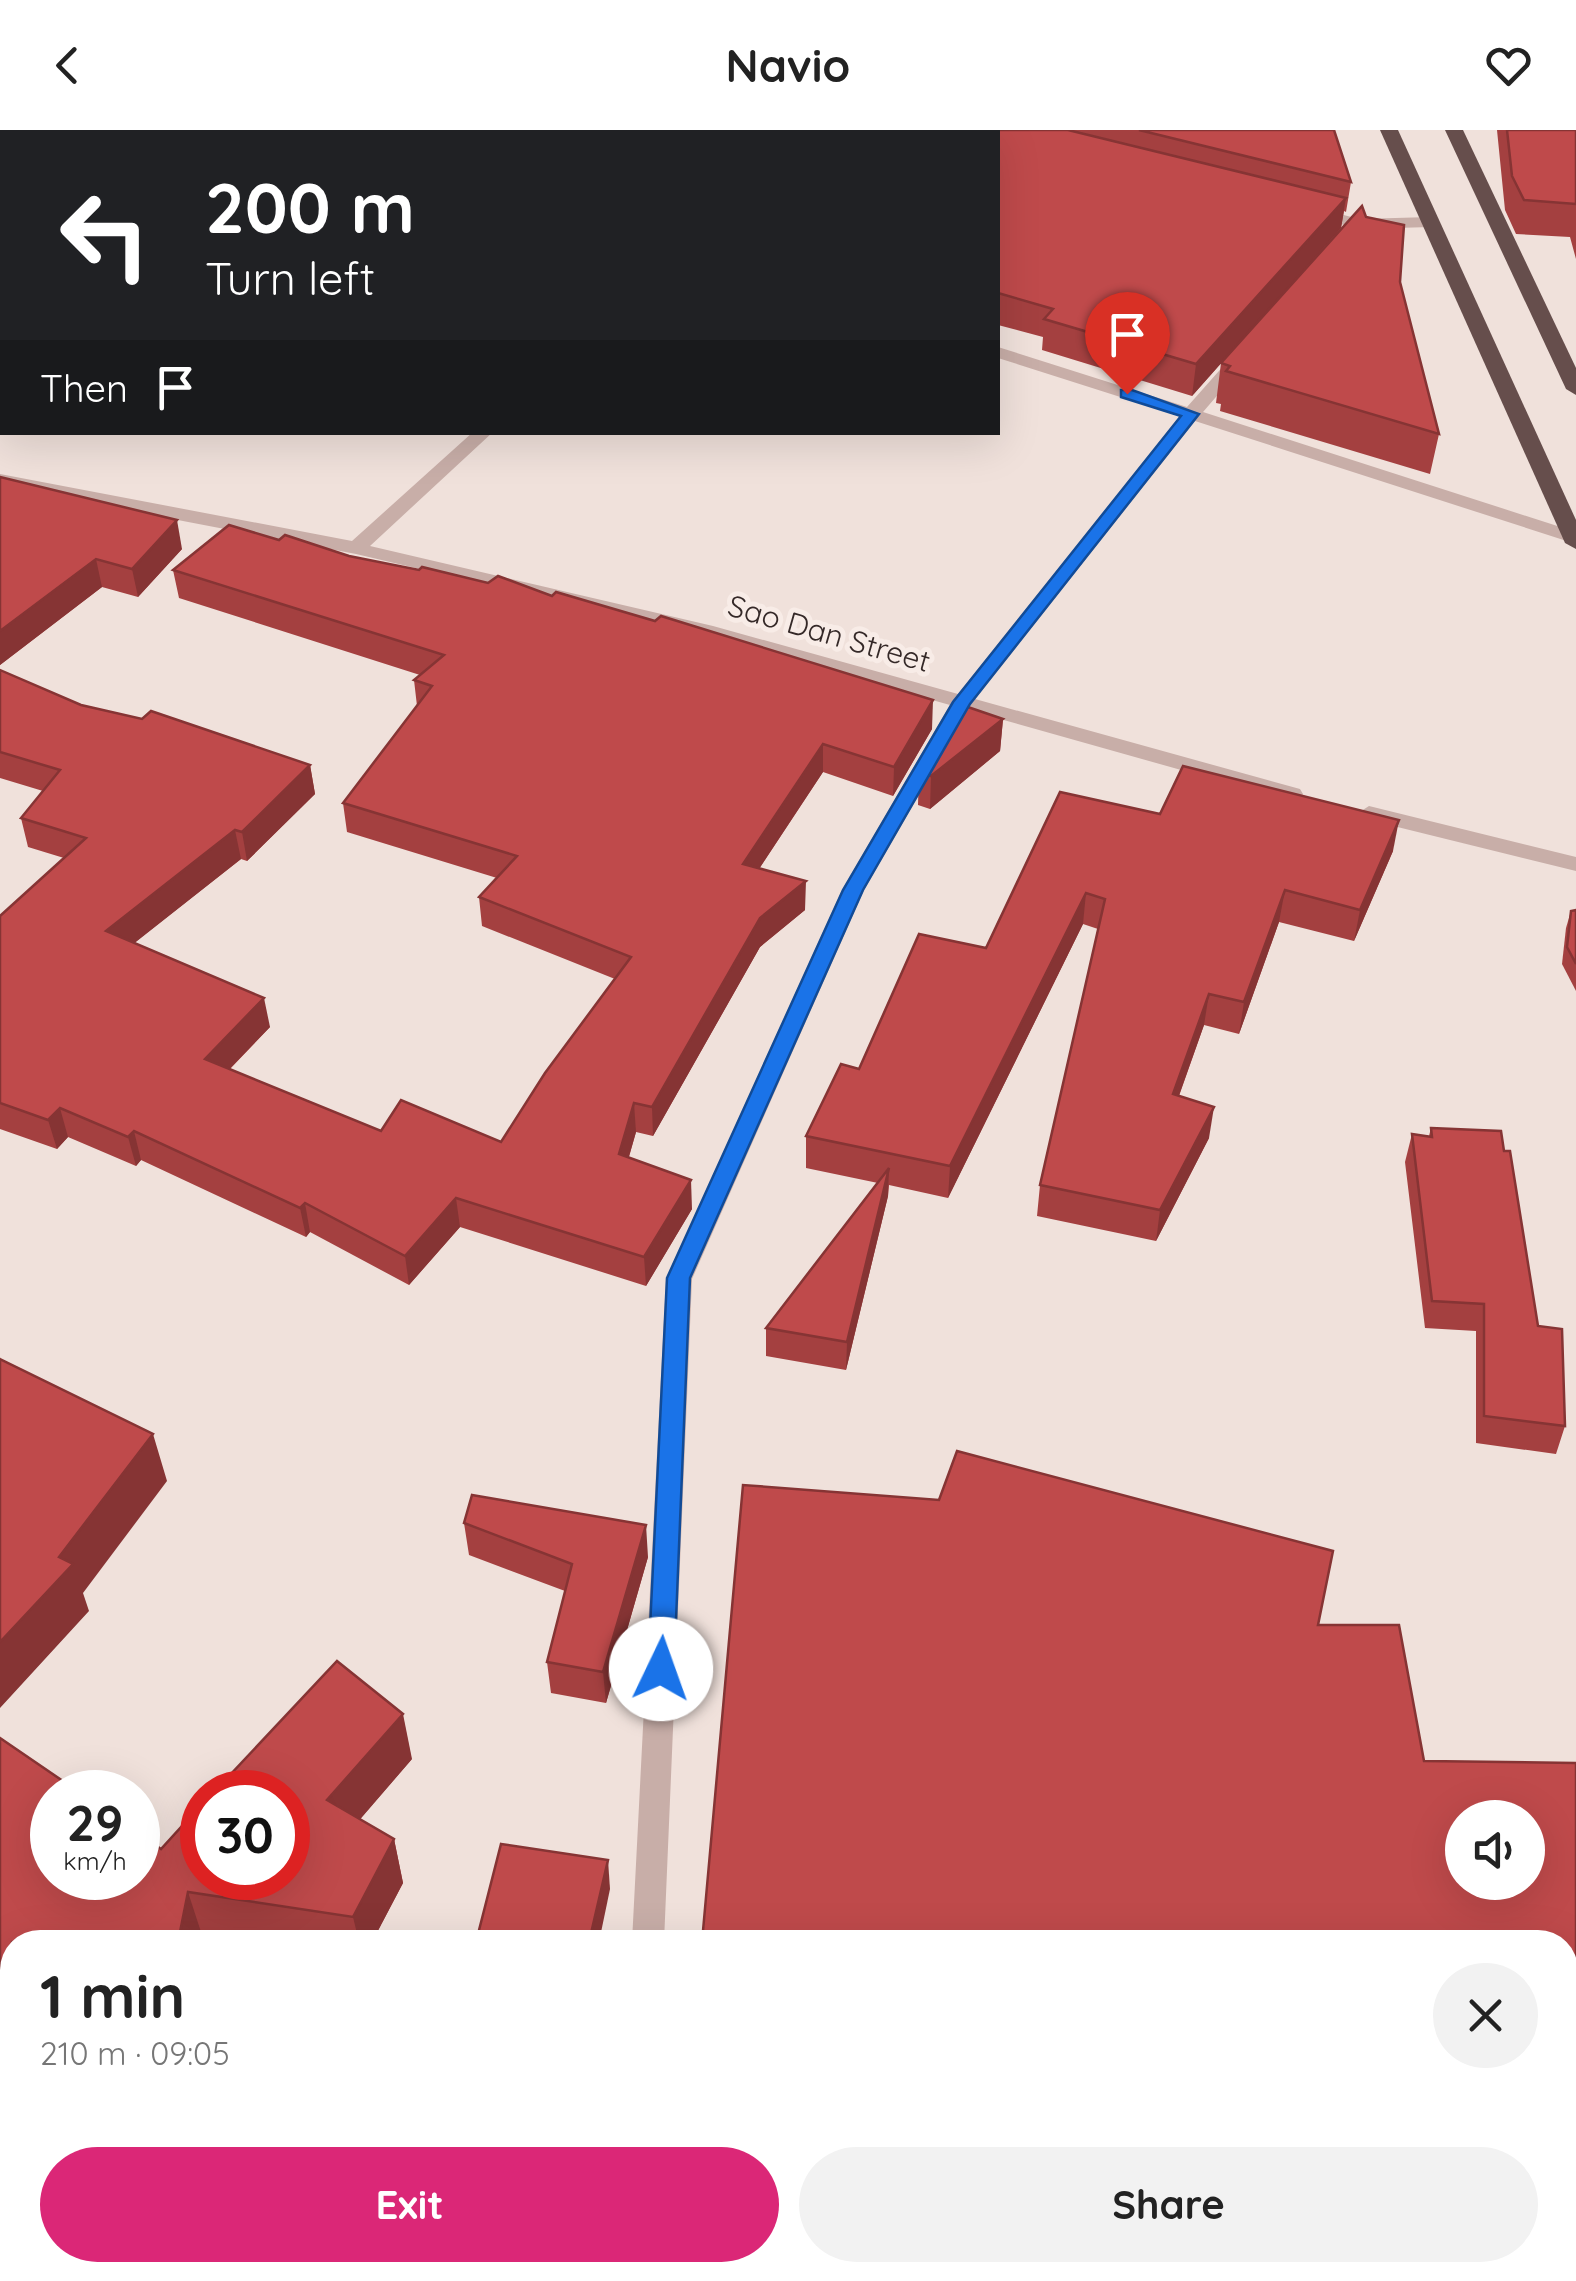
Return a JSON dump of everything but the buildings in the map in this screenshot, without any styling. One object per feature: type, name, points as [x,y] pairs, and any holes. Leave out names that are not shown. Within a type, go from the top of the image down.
[{"type":"highway","points":[[1388,130],[1575,539]]},
{"type":"highway","points":[[1454,130],[1576,389]]},
{"type":"street","points":[[1302,210],[1352,231],[1432,222]]},
{"type":"street","points":[[649,1930],[679,1278],[853,890],[962,702],[1191,414],[1256,341]]},
{"type":"street","points":[[1000,353],[1575,539]]},
{"type":"street","points":[[356,548],[481,435]]},
{"type":"street","name":"Sao Dan Street","points":[[0,480],[356,548],[706,630],[1331,804],[1576,864]]},
{"type":"route","points":[[661,1669],[679,1278],[853,890],[962,702],[1191,414],[1127,394]]}]
